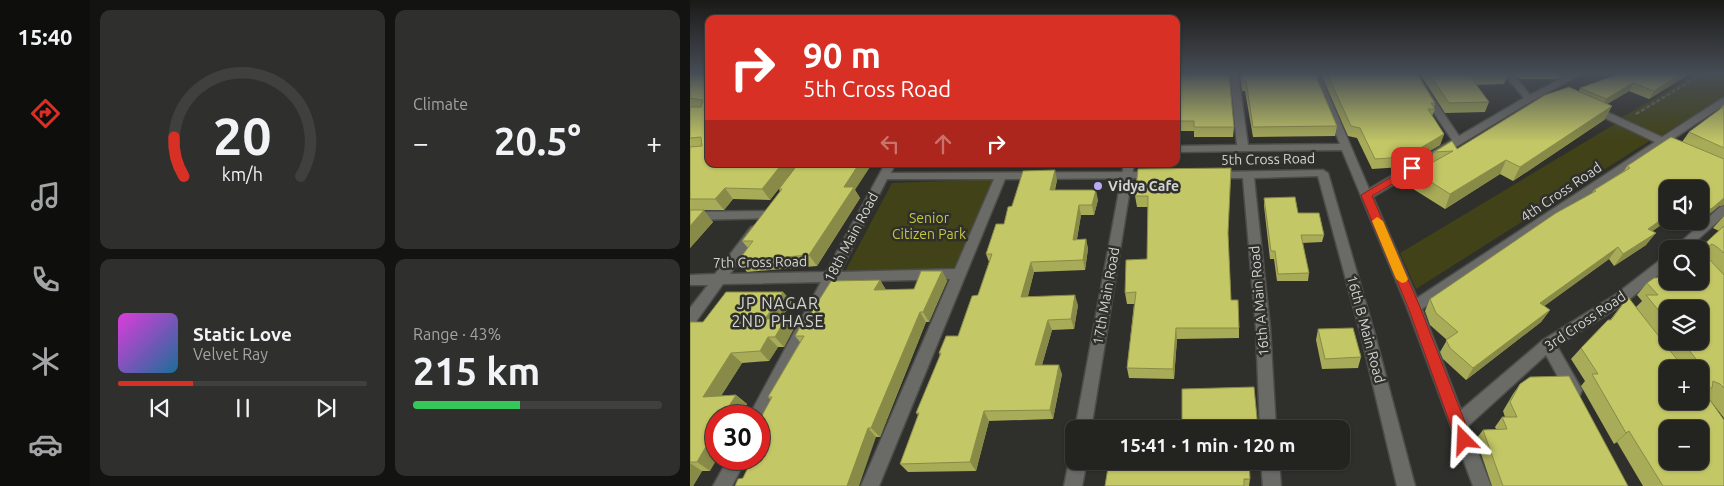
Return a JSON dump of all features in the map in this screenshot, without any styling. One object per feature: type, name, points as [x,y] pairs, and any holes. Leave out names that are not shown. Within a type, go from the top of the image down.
[{"type":"street","points":[[1236,97],[1242,148]]},
{"type":"street","points":[[1325,97],[1414,307],[1482,486]]},
{"type":"street","points":[[1427,97],[1458,142]]},
{"type":"street","points":[[1367,195],[1529,99],[1537,97]]},
{"type":"street","name":"4th Cross Road","points":[[1414,307],[1724,101]]},
{"type":"street","points":[[1584,105],[1680,150]]},
{"type":"street","points":[[1180,149],[1347,147]]},
{"type":"street","points":[[887,170],[1002,176],[1128,169],[1164,175]]},
{"type":"street","name":"17th Main Road","points":[[1085,420],[1128,169]]},
{"type":"street","name":"18th Main Road","points":[[763,405],[887,170]]},
{"type":"street","name":"5th Cross Road","points":[[1202,175],[1323,173]]},
{"type":"street","name":"16th B Main Road","points":[[1323,173],[1368,335],[1406,486]]},
{"type":"street","name":"16th A Main Road","points":[[1248,174],[1263,328],[1268,420]]},
{"type":"street","points":[[870,486],[1002,176]]},
{"type":"street","points":[[1692,240],[1724,210]]},
{"type":"street","points":[[690,216],[768,212],[690,319]]},
{"type":"street","name":"3rd Cross Road","points":[[1458,424],[1548,344],[1623,303],[1659,268]]},
{"type":"street","name":"7th Cross Road","points":[[690,280],[960,274]]},
{"type":"street","points":[[1548,344],[1580,403]]},
{"type":"street","points":[[722,486],[730,470]]},
{"type":"street","points":[[1073,486],[1076,470]]},
{"type":"street","points":[[1271,470],[1272,486]]},
{"type":"path","points":[[1630,118],[1665,97]]},
{"type":"green space","points":[[1657,97],[1723,97],[1660,136],[1622,117]]},
{"type":"green space","points":[[1615,124],[1651,140],[1416,289],[1400,253]]},
{"type":"green space","name":"Senior Citizen Park","points":[[999,179],[970,269],[843,275],[892,183]]},
{"type":"building","points":[[705,97],[705,167],[780,167],[762,189],[725,188],[715,199],[690,199],[690,147],[702,146],[701,137],[690,138],[690,107],[701,107],[703,100],[690,98]]},
{"type":"building","points":[[1180,97],[1231,97],[1234,127],[1194,127],[1194,121],[1180,121]]},
{"type":"building","points":[[1248,97],[1325,97],[1337,126],[1253,127]]},
{"type":"building","points":[[1337,97],[1431,97],[1435,103],[1431,103],[1435,109],[1428,109],[1444,134],[1405,157],[1375,159],[1360,128],[1351,126]]},
{"type":"building","points":[[1445,97],[1485,97],[1489,102],[1449,103]]},
{"type":"building","points":[[1542,97],[1591,97],[1612,106],[1520,167],[1506,160],[1450,194],[1415,172],[1453,151],[1434,152],[1452,141],[1457,149]]},
{"type":"building","points":[[1724,105],[1724,148],[1689,132],[1723,107]]},
{"type":"building","points":[[1671,137],[1724,159],[1724,198],[1711,209],[1709,208],[1709,180],[1659,180],[1659,221],[1648,229],[1656,233],[1623,254],[1618,247],[1540,303],[1550,310],[1473,368],[1450,348],[1446,340],[1458,332],[1436,313],[1430,299],[1556,213],[1596,191],[1594,190],[1630,168],[1627,166]]},
{"type":"building","points":[[796,167],[857,167],[844,187],[854,187],[809,255],[738,261],[753,241],[742,241],[782,189],[779,189]]},
{"type":"building","points":[[1231,168],[1228,233],[1231,300],[1238,300],[1239,328],[1176,328],[1173,369],[1127,368],[1136,292],[1125,293],[1126,260],[1147,259],[1148,196],[1135,196],[1138,169]]},
{"type":"building","points":[[1055,170],[1050,190],[1096,190],[1092,205],[1079,205],[1073,240],[1086,239],[1083,260],[1031,262],[1021,297],[1075,295],[1071,319],[1048,320],[1035,365],[1059,365],[1050,410],[984,411],[970,462],[900,464],[919,413],[916,413],[941,353],[939,353],[946,336],[958,336],[972,296],[978,295],[992,254],[986,254],[996,224],[1004,224],[1008,207],[1012,206],[1023,171]]},
{"type":"building","points":[[1295,197],[1298,213],[1319,213],[1324,235],[1301,235],[1309,273],[1278,274],[1275,251],[1271,251],[1264,198]]},
{"type":"building","points":[[690,210],[704,210],[690,226]]},
{"type":"building","points":[[1724,226],[1724,253],[1712,244],[1709,246],[1709,240]]},
{"type":"building","points":[[1709,259],[1724,275],[1724,388],[1713,381],[1712,388],[1709,388],[1709,360],[1690,360],[1696,359],[1689,350],[1709,350],[1709,300],[1659,300],[1659,311],[1646,295],[1658,295],[1647,283],[1654,278],[1659,278],[1659,290],[1709,290]]},
{"type":"building","points":[[921,271],[942,271],[923,312],[920,312],[871,428],[868,428],[847,486],[735,486],[738,479],[743,478],[747,470],[770,470],[770,405],[768,405],[772,397],[768,397],[804,336],[795,336],[806,316],[809,316],[831,281],[880,280],[874,290],[914,289]]},
{"type":"building","points":[[726,292],[783,292],[765,319],[786,318],[775,337],[768,337],[760,351],[731,353],[703,397],[736,395],[730,405],[705,405],[705,448],[697,462],[690,462],[690,322],[703,322]]},
{"type":"building","points":[[1628,297],[1659,337],[1659,350],[1670,350],[1677,360],[1659,360],[1659,410],[1709,410],[1709,399],[1724,420],[1724,486],[1663,486],[1629,431],[1626,433],[1592,374],[1598,374],[1581,348],[1608,320],[1611,320]]},
{"type":"building","points":[[1353,328],[1361,357],[1325,359],[1318,329]]},
{"type":"building","points":[[1569,376],[1628,486],[1503,486],[1483,430],[1507,429],[1502,417],[1517,417],[1510,402],[1520,384],[1530,377]]},
{"type":"building","points":[[1254,387],[1257,420],[1182,420],[1182,389]]},
{"type":"building","points":[[1108,470],[1250,470],[1250,479],[1244,479],[1244,486],[1105,486]]},
{"type":"slow traffic","points":[[1377,221],[1402,279]]},
{"type":"place","name":"Vidya Cafe","points":[[1098,186]]},
{"type":"district","name":"JP NAGAR 2ND PHASE","points":[[778,312]]},
{"type":"route","points":[[1412,168],[1367,195],[1414,307],[1464,440]]}]
